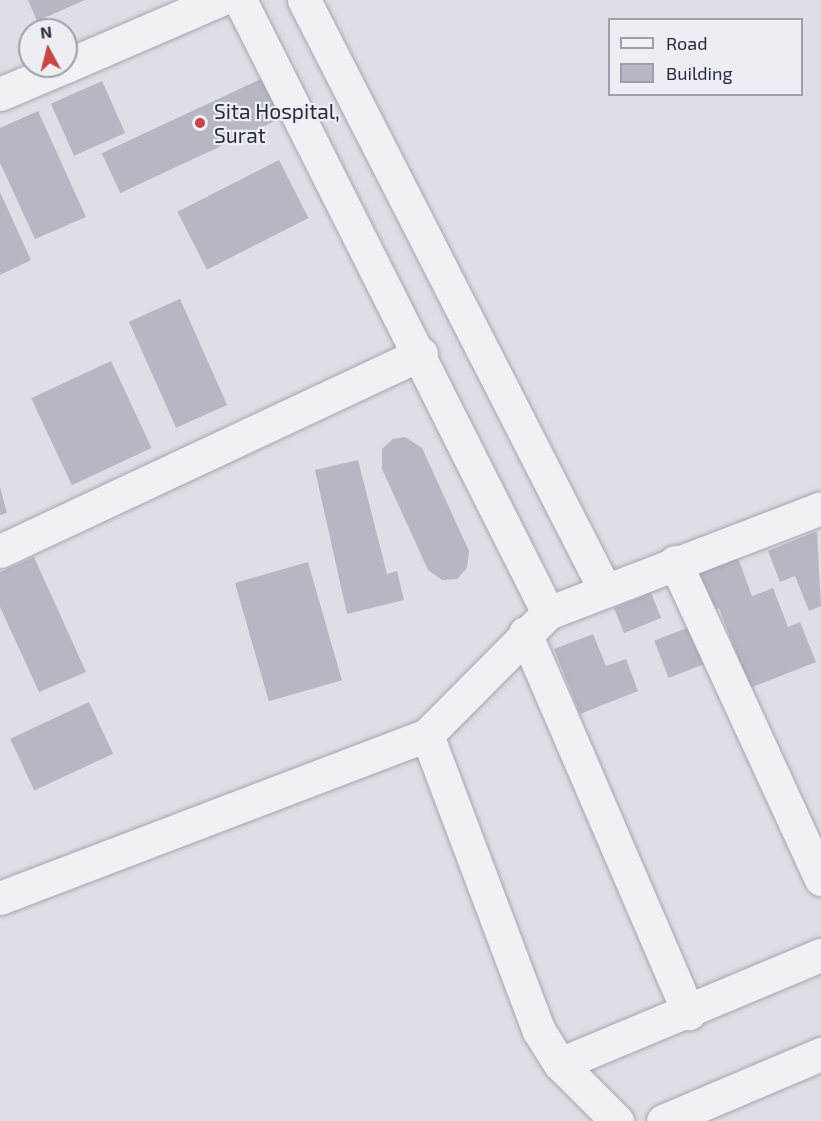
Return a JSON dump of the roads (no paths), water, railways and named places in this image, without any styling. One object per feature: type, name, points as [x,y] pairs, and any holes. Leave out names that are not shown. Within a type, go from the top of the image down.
[{"type":"street","points":[[78,61],[219,0]]},
{"type":"street","points":[[240,0],[421,354],[536,623],[689,1013]]},
{"type":"street","points":[[304,0],[605,590]]},
{"type":"street","points":[[0,94],[38,78]]},
{"type":"street","points":[[0,551],[421,354]]},
{"type":"street","points":[[0,898],[427,735],[536,623],[605,590],[821,508]]},
{"type":"street","points":[[675,562],[821,879]]},
{"type":"street","points":[[427,735],[539,1031],[560,1064],[617,1121]]},
{"type":"street","points":[[560,1064],[689,1013],[821,955]]},
{"type":"street","points":[[663,1121],[821,1054]]},
{"type":"place","name":"Sita Hospital, Surat","points":[[200,123]]}]
